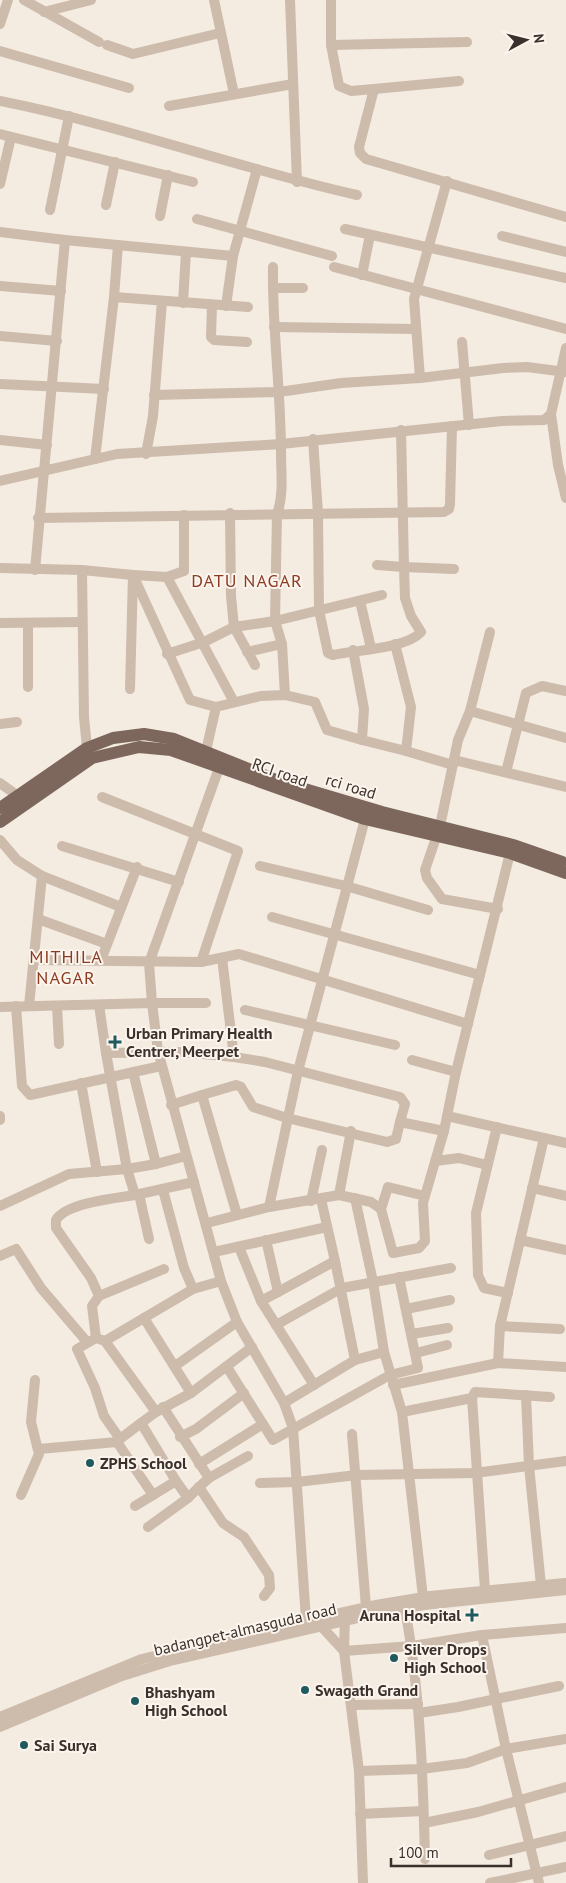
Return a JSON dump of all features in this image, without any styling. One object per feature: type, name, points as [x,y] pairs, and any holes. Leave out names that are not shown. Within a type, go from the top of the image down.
[{"type":"main road","name":"rci road","points":[[0,808],[113,738],[144,734],[174,739],[281,782],[438,831],[513,845],[566,864]]},
{"type":"main road","name":"RCI road","points":[[0,822],[89,753],[139,747],[171,750],[364,819],[438,831],[510,853],[566,873]]},
{"type":"street","points":[[0,24],[8,0]]},
{"type":"street","points":[[24,0],[103,44],[133,54],[220,33]]},
{"type":"street","points":[[44,12],[91,0]]},
{"type":"street","points":[[214,0],[234,94]]},
{"type":"street","points":[[290,0],[298,182]]},
{"type":"street","points":[[331,0],[331,45],[339,86],[351,91],[459,81]]},
{"type":"street","points":[[331,45],[467,42]]},
{"type":"street","points":[[0,51],[129,88]]},
{"type":"street","points":[[169,106],[293,84]]},
{"type":"street","points":[[374,89],[359,146],[360,153],[366,158],[566,217]]},
{"type":"street","points":[[0,101],[70,116],[257,168],[298,182],[357,195]]},
{"type":"street","points":[[50,210],[70,116]]},
{"type":"street","points":[[0,134],[193,182]]},
{"type":"street","points":[[0,184],[11,137]]},
{"type":"street","points":[[106,205],[114,162]]},
{"type":"street","points":[[226,306],[233,256],[257,168]]},
{"type":"street","points":[[160,216],[168,176]]},
{"type":"street","points":[[420,378],[415,290],[430,247],[447,181]]},
{"type":"street","points":[[197,218],[332,256]]},
{"type":"street","points":[[345,229],[566,278]]},
{"type":"street","points":[[0,232],[233,256]]},
{"type":"street","points":[[362,275],[370,234]]},
{"type":"street","points":[[502,236],[566,252]]},
{"type":"street","points":[[35,570],[38,518],[48,445],[65,240]]},
{"type":"street","points":[[95,459],[114,297],[118,245]]},
{"type":"street","points":[[183,303],[186,252]]},
{"type":"street","points":[[273,267],[274,327],[281,444],[281,502],[278,514],[275,621],[282,644],[285,695]]},
{"type":"street","points":[[334,267],[566,329]]},
{"type":"street","points":[[0,286],[61,291]]},
{"type":"street","points":[[273,288],[303,288]]},
{"type":"street","points":[[114,297],[248,308]]},
{"type":"street","points":[[146,454],[154,395],[162,301]]},
{"type":"street","points":[[212,305],[211,337],[214,340],[247,342]]},
{"type":"street","points":[[274,327],[416,329]]},
{"type":"street","points":[[0,336],[57,341]]},
{"type":"street","points":[[462,342],[469,425]]},
{"type":"street","points":[[566,348],[563,372],[551,414],[558,464],[566,498]]},
{"type":"street","points":[[154,395],[279,392],[341,383],[420,378],[465,371],[527,367],[563,372]]},
{"type":"street","points":[[0,384],[104,389]]},
{"type":"street","points":[[0,481],[117,454],[146,454],[281,444],[401,430],[502,421],[544,420],[551,414]]},
{"type":"street","points":[[38,518],[403,511],[444,512],[449,509],[452,426]]},
{"type":"street","points":[[313,439],[318,513],[319,610],[328,653],[333,655],[406,641],[421,632],[411,616],[405,598],[401,430]]},
{"type":"street","points":[[0,440],[48,445]]},
{"type":"street","points":[[230,514],[231,596],[234,627],[255,665]]},
{"type":"street","points":[[0,568],[82,570],[167,577],[184,570],[184,515]]},
{"type":"street","points":[[377,565],[454,569]]},
{"type":"street","points":[[82,570],[82,622],[89,753]]},
{"type":"street","points":[[133,575],[167,654],[190,700],[216,707],[261,696],[285,695],[315,702],[327,730],[406,751],[566,787]]},
{"type":"street","points":[[130,689],[133,575]]},
{"type":"street","points":[[167,577],[204,642],[234,702]]},
{"type":"street","points":[[167,654],[204,642],[234,627],[275,621],[382,596]]},
{"type":"street","points":[[360,601],[371,648]]},
{"type":"street","points":[[0,623],[82,622]]},
{"type":"street","points":[[28,623],[28,688]]},
{"type":"street","points":[[490,632],[470,711],[458,740],[438,831],[425,870],[426,878],[442,899],[498,909]]},
{"type":"street","points":[[248,652],[282,644]]},
{"type":"street","points":[[394,644],[411,707],[406,751]]},
{"type":"street","points":[[352,650],[364,709],[362,740]]},
{"type":"street","points":[[506,772],[516,725],[526,693],[542,686],[566,689]]},
{"type":"street","points":[[206,751],[216,707]]},
{"type":"street","points":[[470,711],[566,738]]},
{"type":"street","points":[[0,724],[17,722]]},
{"type":"street","points":[[218,768],[149,963],[152,1003],[158,1052],[171,1105],[222,1281],[236,1322],[284,1403],[293,1428],[306,1620]]},
{"type":"street","points":[[0,783],[18,796]]},
{"type":"street","points":[[102,798],[238,850],[201,962]]},
{"type":"street","points":[[269,1207],[298,1071],[364,819]]},
{"type":"street","points":[[0,840],[17,860],[42,876],[121,907]]},
{"type":"street","points":[[62,846],[137,867],[179,882]]},
{"type":"street","points":[[425,1196],[388,1187],[381,1209],[393,1253],[419,1248],[425,1241],[423,1210],[425,1196],[444,1131],[456,1072],[498,909],[510,853]]},
{"type":"street","points":[[260,866],[346,886],[428,910]]},
{"type":"street","points":[[101,960],[137,867]]},
{"type":"street","points":[[29,1006],[42,876]]},
{"type":"street","points":[[272,917],[480,975]]},
{"type":"street","points":[[38,919],[107,944]]},
{"type":"street","points":[[34,960],[101,960],[149,963],[201,962],[239,954],[322,981],[468,1024]]},
{"type":"street","points":[[222,958],[234,1057]]},
{"type":"street","points":[[0,1006],[206,1003]]},
{"type":"street","points":[[16,1006],[22,1086],[30,1095],[162,1066]]},
{"type":"street","points":[[57,1006],[59,1044]]},
{"type":"street","points":[[99,1006],[127,1169],[137,1195],[149,1239]]},
{"type":"street","points":[[245,1010],[395,1045]]},
{"type":"street","points":[[106,1053],[158,1052],[234,1057],[400,1097],[405,1104],[396,1139],[393,1142],[287,1118],[253,1107],[242,1087],[236,1085],[171,1105]]},
{"type":"street","points":[[412,1060],[456,1072]]},
{"type":"street","points":[[133,1072],[156,1164]]},
{"type":"street","points":[[81,1083],[97,1172]]},
{"type":"street","points":[[202,1095],[237,1215]]},
{"type":"street","points":[[447,1116],[566,1143]]},
{"type":"street","points":[[400,1122],[444,1131]]},
{"type":"street","points":[[498,1127],[476,1213],[478,1275],[484,1288],[508,1293]]},
{"type":"street","points":[[339,1195],[351,1131]]},
{"type":"street","points":[[498,1363],[500,1326],[544,1138]]},
{"type":"street","points":[[311,1201],[322,1150]]},
{"type":"street","points":[[0,1206],[69,1174],[127,1169],[186,1156]]},
{"type":"street","points":[[435,1161],[460,1158],[487,1165]]},
{"type":"street","points":[[99,1296],[91,1278],[56,1228],[56,1220],[61,1213],[84,1205],[194,1182]]},
{"type":"street","points":[[532,1188],[566,1196]]},
{"type":"street","points":[[163,1190],[184,1268],[193,1289]]},
{"type":"street","points":[[207,1224],[269,1207],[339,1195],[372,1202],[381,1209]]},
{"type":"street","points":[[354,1198],[373,1282],[384,1352],[402,1412],[411,1474],[422,1597]]},
{"type":"street","points":[[321,1199],[342,1288],[355,1360]]},
{"type":"street","points":[[214,1252],[327,1227]]},
{"type":"street","points":[[266,1240],[278,1292]]},
{"type":"street","points":[[520,1240],[566,1250]]},
{"type":"street","points":[[239,1247],[261,1301],[314,1385]]},
{"type":"street","points":[[0,1256],[16,1249],[40,1288],[96,1340],[159,1410],[209,1478]]},
{"type":"street","points":[[261,1301],[335,1261]]},
{"type":"street","points":[[276,1325],[342,1288],[451,1268]]},
{"type":"street","points":[[96,1340],[92,1306],[99,1296],[164,1269]]},
{"type":"street","points":[[227,1367],[273,1440],[293,1428],[418,1368],[399,1277]]},
{"type":"street","points":[[153,1495],[104,1416],[95,1388],[77,1349],[144,1318],[193,1289],[222,1281]]},
{"type":"street","points":[[406,1309],[450,1300]]},
{"type":"street","points":[[144,1318],[191,1393]]},
{"type":"street","points":[[175,1366],[236,1322]]},
{"type":"street","points":[[500,1326],[560,1329]]},
{"type":"street","points":[[412,1334],[448,1328]]},
{"type":"street","points":[[416,1353],[447,1345]]},
{"type":"street","points":[[39,1449],[118,1440],[159,1410],[191,1393],[252,1347]]},
{"type":"street","points":[[284,1403],[355,1360],[384,1352]]},
{"type":"street","points":[[392,1380],[498,1363],[566,1367]]},
{"type":"street","points":[[21,1495],[38,1458],[39,1449],[30,1422],[35,1380]]},
{"type":"street","points":[[485,1590],[475,1473],[472,1398],[474,1392],[550,1397]]},
{"type":"street","points":[[180,1437],[196,1429],[244,1393]]},
{"type":"street","points":[[526,1396],[529,1466],[541,1585]]},
{"type":"street","points":[[402,1412],[472,1398]]},
{"type":"street","points":[[141,1423],[188,1498]]},
{"type":"street","points":[[199,1464],[262,1424]]},
{"type":"street","points":[[352,1434],[357,1475],[366,1607]]},
{"type":"street","points":[[148,1527],[188,1498],[209,1478],[248,1456]]},
{"type":"street","points":[[260,1483],[297,1482],[357,1475],[475,1473],[566,1461]]},
{"type":"street","points":[[135,1506],[176,1481]]},
{"type":"street","points":[[198,1487],[223,1523],[244,1538],[269,1575],[270,1588],[264,1596]]},
{"type":"street","name":"badangpet-almasguda road","points":[[345,1616],[366,1607],[422,1597],[566,1583]]},
{"type":"street","name":"badangpet-almasguda road","points":[[0,1727],[146,1667],[320,1622],[345,1616],[566,1590]]},
{"type":"street","points":[[405,1609],[412,1646],[418,1709],[425,1859]]},
{"type":"street","points":[[345,1616],[344,1651],[359,1771],[363,1883]]},
{"type":"street","name":"badangpet-almasguda road","points":[[0,1717],[142,1659],[306,1620],[320,1622]]},
{"type":"street","points":[[320,1622],[344,1651]]},
{"type":"street","points":[[344,1651],[412,1646],[482,1635],[532,1633],[566,1628]]},
{"type":"street","points":[[482,1635],[506,1749],[539,1883]]},
{"type":"street","points":[[352,1705],[418,1709],[497,1700],[559,1686]]},
{"type":"street","points":[[359,1771],[421,1769],[467,1763],[506,1749],[566,1739]]},
{"type":"street","points":[[424,1823],[518,1801],[566,1787]]},
{"type":"street","points":[[360,1814],[423,1811]]},
{"type":"street","points":[[489,1855],[566,1836]]},
{"type":"street","points":[[490,1883],[566,1867]]},
{"type":"place","name":"Urban Primary Health Centrer, Meerpet","points":[[115,1042]]},
{"type":"place","name":"ZPHS School","points":[[90,1463]]},
{"type":"place","name":"Aruna Hospital","points":[[472,1615]]},
{"type":"place","name":"Silver Drops High School","points":[[394,1658]]},
{"type":"place","name":"Swagath Grand","points":[[305,1690]]},
{"type":"place","name":"Bhashyam High School","points":[[135,1701]]},
{"type":"place","name":"Sai Surya","points":[[24,1745]]},
{"type":"district","name":"DATU NAGAR","points":[[247,581]]},
{"type":"district","name":"MITHILA NAGAR","points":[[66,968]]}]
